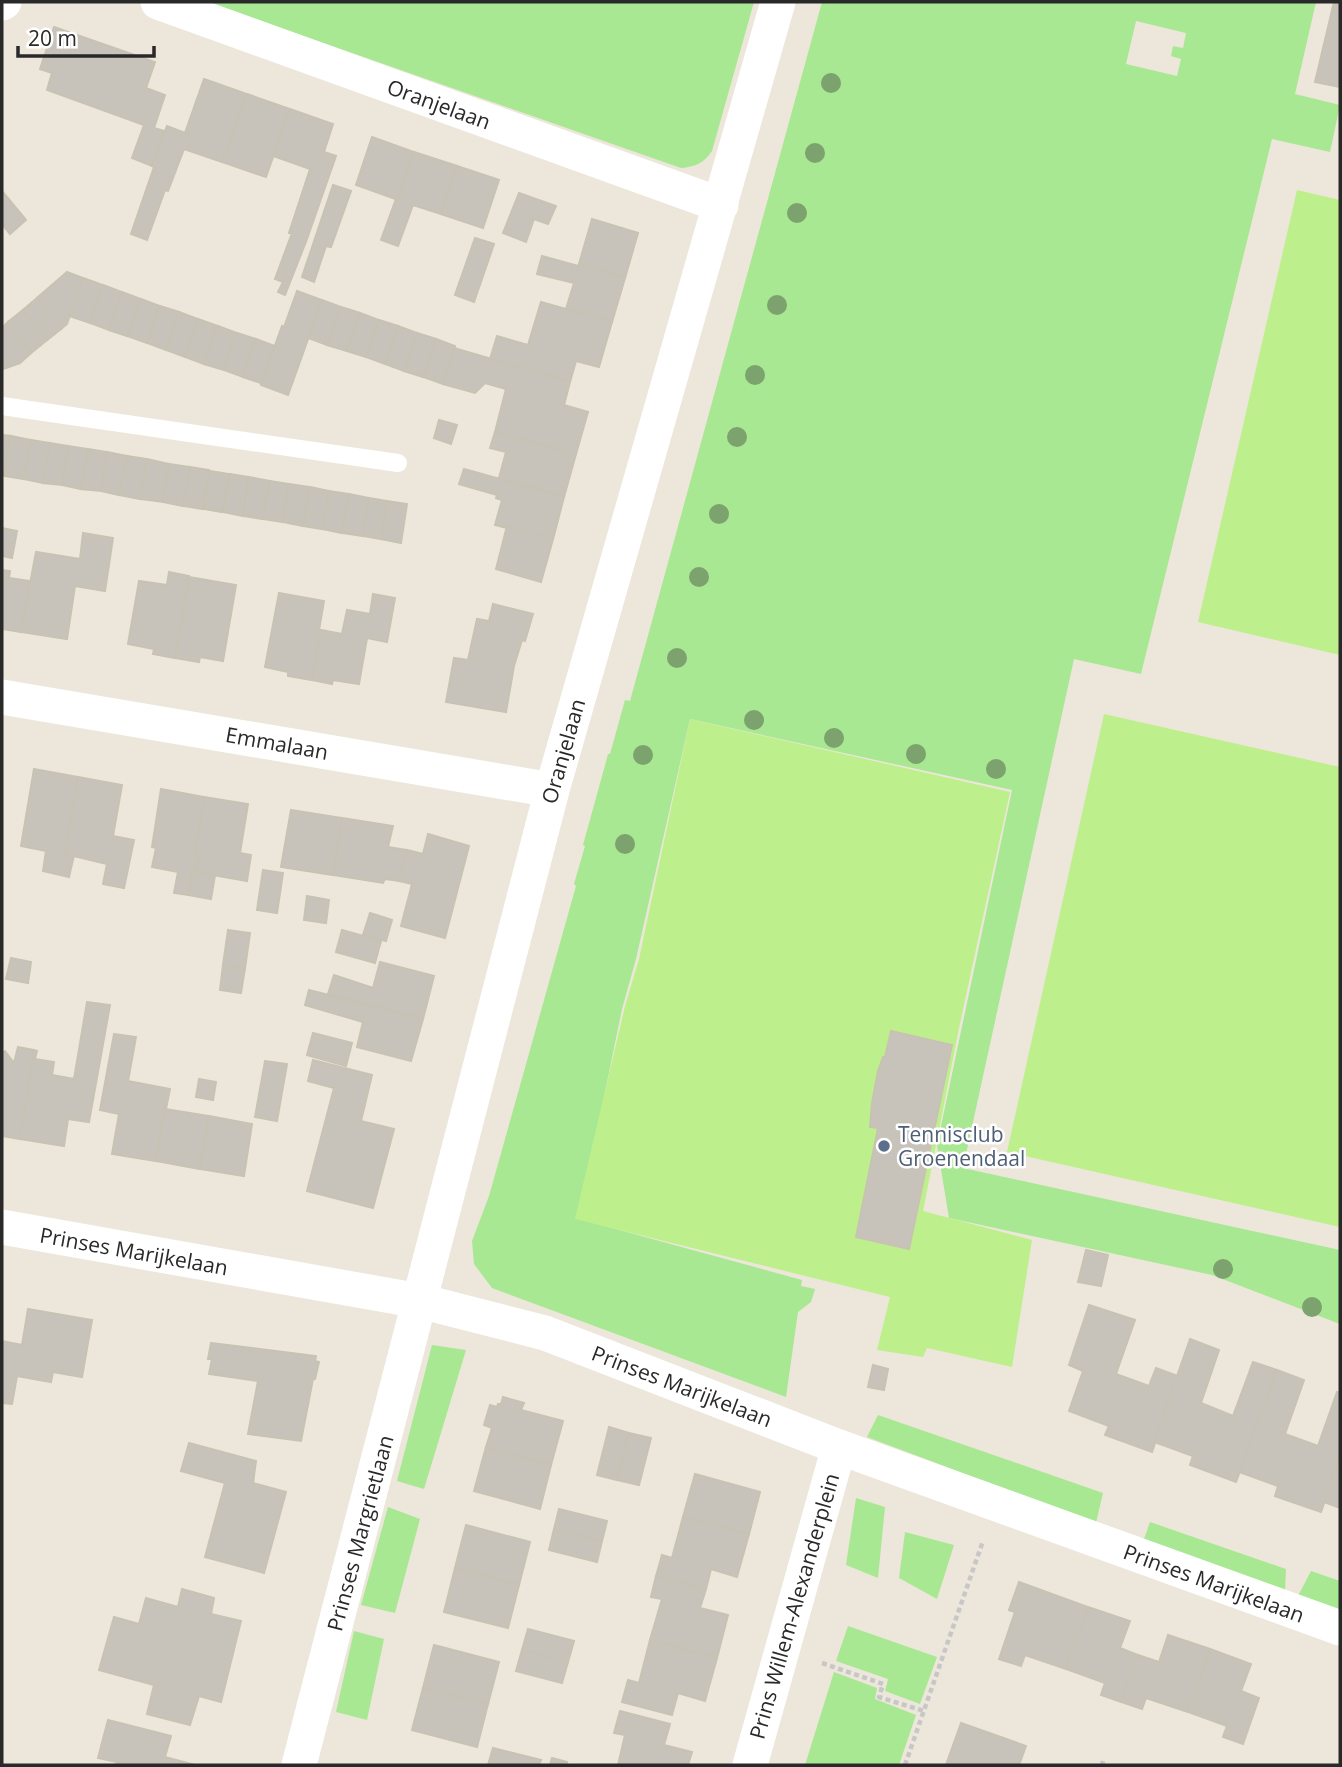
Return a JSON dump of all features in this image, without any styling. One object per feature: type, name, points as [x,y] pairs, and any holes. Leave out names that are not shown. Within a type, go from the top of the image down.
[{"type":"street","name":"Oranjelaan","points":[[158,2],[721,205]]},
{"type":"street","name":"Oranjelaan","points":[[420,1301],[552,790],[778,2]]},
{"type":"street","name":"Emmalaan","points":[[2,697],[552,790]]},
{"type":"street","name":"Prinses Marijkelaan","points":[[2,1227],[420,1301],[545,1333],[839,1447],[1340,1628]]},
{"type":"street","name":"Prinses Margrietlaan","points":[[299,1765],[420,1301]]},
{"type":"street","name":"Prins Willem-Alexanderplein","points":[[750,1765],[839,1447]]},
{"type":"lane","points":[[2,406],[398,463]]},
{"type":"path","points":[[905,1765],[996,1504]]},
{"type":"path","points":[[782,1650],[883,1684],[879,1696],[924,1711]]},
{"type":"green space","points":[[206,2],[754,2],[712,151],[699,164],[681,168]]},
{"type":"green space","points":[[822,2],[1316,2],[1295,94],[1340,105],[1330,152],[1272,139],[1141,674],[1074,659],[963,1168],[1340,1250],[1340,1324],[1212,1275],[949,1218],[937,1145],[1012,790],[690,719],[636,959],[622,1009],[579,1219],[802,1280],[801,1286],[815,1289],[811,1302],[798,1312],[786,1397],[492,1288],[474,1264],[472,1241],[489,1196],[576,886],[574,884],[585,846],[583,845],[608,754],[625,700],[630,701]],"holes":[[[1136,21],[1186,33],[1183,48],[1173,46],[1171,56],[1181,59],[1177,76],[1126,64]]]},
{"type":"green space","points":[[1297,190],[1340,200],[1340,655],[1198,622]]},
{"type":"green space","points":[[1104,714],[1340,767],[1340,1227],[1007,1152]]},
{"type":"green space","points":[[690,719],[1010,792],[923,1211],[1032,1240],[1012,1367],[927,1348],[923,1357],[877,1350],[890,1297],[575,1219],[625,1006],[639,959]]},
{"type":"green space","points":[[432,1345],[466,1350],[424,1489],[397,1481]]},
{"type":"green space","points":[[878,1415],[1103,1493],[1096,1523],[867,1437]]},
{"type":"green space","points":[[856,1498],[885,1507],[878,1578],[846,1565]]},
{"type":"green space","points":[[388,1507],[420,1519],[395,1613],[361,1605]]},
{"type":"green space","points":[[1150,1522],[1286,1569],[1285,1592],[1144,1539]]},
{"type":"green space","points":[[905,1532],[954,1545],[937,1599],[899,1578]]},
{"type":"green space","points":[[1311,1571],[1340,1581],[1340,1612],[1298,1596]]},
{"type":"green space","points":[[848,1626],[937,1657],[920,1704],[885,1691],[888,1679],[836,1661]]},
{"type":"green space","points":[[354,1631],[384,1639],[367,1720],[336,1712]]},
{"type":"green space","points":[[834,1672],[877,1688],[875,1699],[916,1715],[899,1765],[805,1765]]},
{"type":"building","points":[[1334,2],[1340,2],[1340,87],[1315,82]]},
{"type":"building","points":[[54,27],[155,62],[146,88],[165,95],[154,128],[164,131],[152,166],[132,158],[144,125],[47,90],[52,73],[40,69]]},
{"type":"building","points":[[204,79],[247,94],[222,162],[184,149],[168,191],[165,190],[147,240],[131,234],[164,131],[167,126],[185,133]]},
{"type":"building","points":[[247,94],[290,109],[266,177],[222,162]]},
{"type":"building","points":[[290,109],[333,124],[324,152],[336,156],[285,295],[278,292],[283,282],[275,279],[292,233],[289,233],[310,169],[273,156]]},
{"type":"building","points":[[372,137],[414,152],[398,200],[356,185]]},
{"type":"building","points":[[414,152],[457,166],[441,214],[413,205],[398,246],[381,240]]},
{"type":"building","points":[[457,166],[499,180],[483,228],[441,214]]},
{"type":"building","points":[[333,185],[351,191],[331,247],[326,246],[314,282],[302,277]]},
{"type":"building","points":[[2,191],[26,220],[10,234],[2,224]]},
{"type":"building","points":[[519,193],[556,206],[548,224],[534,219],[526,242],[503,233]]},
{"type":"building","points":[[592,219],[638,233],[625,278],[579,264]]},
{"type":"building","points":[[475,238],[494,244],[474,302],[455,295]]},
{"type":"building","points":[[542,256],[625,278],[612,322],[566,309],[574,283],[537,274]]},
{"type":"building","points":[[67,272],[83,278],[67,324],[61,329],[37,298]]},
{"type":"building","points":[[83,278],[103,285],[90,323],[69,316]]},
{"type":"building","points":[[103,285],[122,292],[109,330],[90,323]]},
{"type":"building","points":[[297,291],[322,300],[288,395],[261,385]]},
{"type":"building","points":[[122,292],[141,299],[127,336],[109,330]]},
{"type":"building","points":[[37,298],[61,329],[47,340],[23,310]]},
{"type":"building","points":[[141,299],[160,306],[147,343],[127,336]]},
{"type":"building","points":[[322,300],[341,307],[327,345],[308,338]]},
{"type":"building","points":[[541,302],[612,322],[599,367],[576,361],[570,382],[490,359],[497,336],[528,345]]},
{"type":"building","points":[[160,306],[179,312],[166,350],[147,343]]},
{"type":"building","points":[[341,307],[360,313],[347,351],[327,345]]},
{"type":"building","points":[[23,310],[47,340],[31,353],[8,322]]},
{"type":"building","points":[[179,312],[198,319],[185,357],[166,350]]},
{"type":"building","points":[[360,313],[379,320],[366,357],[347,351]]},
{"type":"building","points":[[198,319],[218,326],[204,364],[185,357]]},
{"type":"building","points":[[379,320],[398,326],[385,364],[366,357]]},
{"type":"building","points":[[8,322],[31,353],[20,363],[3,369],[2,328]]},
{"type":"building","points":[[218,326],[237,333],[224,370],[204,364]]},
{"type":"building","points":[[398,326],[417,333],[404,371],[385,364]]},
{"type":"building","points":[[237,333],[256,339],[243,377],[224,370]]},
{"type":"building","points":[[417,333],[436,339],[423,377],[404,371]]},
{"type":"building","points":[[256,339],[275,346],[261,385],[243,377]]},
{"type":"building","points":[[436,339],[455,346],[443,384],[423,377]]},
{"type":"building","points":[[454,348],[570,382],[564,405],[588,412],[576,454],[495,432],[506,389],[485,383],[475,393],[443,384]]},
{"type":"building","points":[[439,420],[457,425],[451,444],[434,438]]},
{"type":"building","points":[[495,432],[576,454],[564,497],[499,478],[506,452],[490,448]]},
{"type":"building","points":[[2,435],[11,436],[4,476],[2,476]]},
{"type":"building","points":[[11,436],[31,440],[24,479],[4,476]]},
{"type":"building","points":[[31,440],[50,443],[43,483],[24,479]]},
{"type":"building","points":[[50,443],[68,446],[62,485],[43,483]]},
{"type":"building","points":[[68,446],[88,449],[81,489],[62,485]]},
{"type":"building","points":[[88,449],[107,452],[101,491],[81,489]]},
{"type":"building","points":[[107,452],[127,456],[119,495],[101,491]]},
{"type":"building","points":[[127,456],[147,459],[140,499],[119,495]]},
{"type":"building","points":[[147,459],[169,464],[163,502],[140,499]]},
{"type":"building","points":[[169,464],[190,467],[183,506],[163,502]]},
{"type":"building","points":[[190,467],[209,470],[203,509],[183,506]]},
{"type":"building","points":[[464,469],[564,497],[553,539],[495,525],[502,500],[496,498],[497,495],[459,484]]},
{"type":"building","points":[[210,471],[229,474],[222,512],[204,509]]},
{"type":"building","points":[[230,474],[249,477],[243,516],[223,512]]},
{"type":"building","points":[[249,477],[270,481],[263,519],[243,516]]},
{"type":"building","points":[[270,481],[289,484],[283,522],[263,519]]},
{"type":"building","points":[[289,484],[310,487],[303,526],[283,522]]},
{"type":"building","points":[[310,487],[329,491],[322,529],[303,526]]},
{"type":"building","points":[[329,491],[349,494],[342,533],[322,529]]},
{"type":"building","points":[[349,494],[369,498],[363,536],[342,533]]},
{"type":"building","points":[[369,498],[387,501],[381,539],[363,536]]},
{"type":"building","points":[[387,501],[407,504],[401,543],[381,539]]},
{"type":"building","points":[[507,526],[553,539],[541,582],[496,569]]},
{"type":"building","points":[[2,528],[17,531],[12,558],[2,556]]},
{"type":"building","points":[[83,533],[113,538],[105,591],[75,586],[67,639],[21,632],[36,552],[80,559]]},
{"type":"building","points":[[2,570],[10,571],[9,578],[30,581],[21,632],[2,629]]},
{"type":"building","points":[[169,572],[189,576],[175,658],[153,654],[154,649],[128,644],[139,581],[167,585]]},
{"type":"building","points":[[189,577],[236,585],[223,661],[200,657],[199,662],[175,658]]},
{"type":"building","points":[[279,593],[324,601],[312,680],[288,676],[288,672],[265,667]]},
{"type":"building","points":[[373,594],[395,598],[387,642],[367,638],[359,684],[333,680],[332,684],[312,680],[321,630],[342,634],[347,610],[370,614]]},
{"type":"building","points":[[493,604],[533,614],[514,666],[506,712],[446,702],[454,658],[468,660],[477,619],[489,621]]},
{"type":"building","points":[[34,769],[78,777],[65,854],[74,855],[69,877],[43,871],[46,851],[21,846]]},
{"type":"building","points":[[78,777],[122,785],[113,836],[134,840],[124,888],[103,884],[107,864],[65,854]]},
{"type":"building","points":[[161,789],[204,797],[195,855],[199,855],[188,895],[174,893],[178,872],[152,867],[156,848],[152,847]]},
{"type":"building","points":[[204,797],[248,804],[240,853],[251,855],[247,881],[196,872],[199,855],[195,855]]},
{"type":"building","points":[[291,810],[342,818],[333,875],[281,867]]},
{"type":"building","points":[[342,818],[393,826],[388,847],[407,850],[399,881],[385,879],[383,883],[333,875]]},
{"type":"building","points":[[428,834],[469,846],[445,938],[401,926],[412,884],[399,881],[407,850],[423,854]]},
{"type":"building","points":[[263,870],[283,873],[277,913],[257,910]]},
{"type":"building","points":[[193,871],[215,875],[211,899],[188,895]]},
{"type":"building","points":[[307,896],[329,900],[326,923],[304,920]]},
{"type":"building","points":[[370,913],[392,920],[386,941],[363,935]]},
{"type":"building","points":[[228,930],[250,933],[245,968],[223,965]]},
{"type":"building","points":[[342,930],[381,941],[375,963],[336,952]]},
{"type":"building","points":[[11,958],[31,962],[28,983],[6,979]]},
{"type":"building","points":[[380,962],[434,976],[423,1019],[328,994],[334,975],[373,988]]},
{"type":"building","points":[[223,965],[245,968],[241,993],[220,990]]},
{"type":"building","points":[[309,990],[423,1019],[411,1061],[357,1047],[363,1022],[305,1005]]},
{"type":"building","points":[[87,1002],[110,1005],[89,1122],[68,1119],[64,1146],[20,1139],[34,1050],[37,1051],[35,1059],[54,1062],[52,1075],[74,1079]]},
{"type":"building","points":[[891,1031],[952,1045],[909,1249],[856,1237],[878,1128],[870,1127],[872,1103],[878,1071],[885,1057]]},
{"type":"building","points":[[313,1033],[352,1043],[346,1066],[307,1055]]},
{"type":"building","points":[[114,1034],[136,1037],[128,1081],[170,1089],[156,1161],[112,1154],[119,1114],[100,1110]]},
{"type":"building","points":[[18,1047],[34,1050],[20,1139],[2,1136],[2,1053],[5,1051],[14,1063]]},
{"type":"building","points":[[313,1060],[372,1075],[361,1121],[394,1129],[373,1208],[307,1191],[334,1088],[308,1081]]},
{"type":"building","points":[[265,1061],[287,1064],[277,1121],[255,1117]]},
{"type":"building","points":[[199,1079],[216,1082],[213,1100],[196,1097]]},
{"type":"building","points":[[165,1109],[209,1116],[200,1169],[156,1161]]},
{"type":"building","points":[[209,1116],[252,1124],[244,1176],[200,1169]]},
{"type":"building","points":[[1086,1250],[1108,1255],[1101,1286],[1078,1282]]},
{"type":"building","points":[[1089,1305],[1135,1320],[1116,1374],[1149,1386],[1156,1368],[1178,1376],[1152,1452],[1105,1435],[1109,1426],[1069,1411],[1083,1371],[1069,1365]]},
{"type":"building","points":[[28,1309],[92,1320],[82,1377],[53,1372],[51,1382],[17,1376],[12,1404],[2,1403],[2,1341],[22,1345]]},
{"type":"building","points":[[1190,1339],[1219,1350],[1201,1403],[1233,1416],[1253,1362],[1277,1370],[1236,1482],[1190,1465],[1193,1456],[1154,1442]]},
{"type":"building","points":[[211,1343],[316,1356],[315,1361],[319,1362],[301,1441],[248,1434],[258,1381],[209,1374]]},
{"type":"building","points":[[873,1365],[888,1369],[884,1390],[868,1387]]},
{"type":"building","points":[[1277,1370],[1304,1380],[1285,1434],[1318,1446],[1337,1392],[1340,1393],[1340,1457],[1321,1512],[1275,1496],[1278,1486],[1239,1472]]},
{"type":"building","points":[[503,1397],[524,1403],[521,1410],[563,1421],[551,1465],[486,1447],[492,1428],[484,1425],[490,1405],[497,1407]]},
{"type":"building","points":[[609,1427],[629,1433],[617,1480],[597,1475]]},
{"type":"building","points":[[629,1433],[651,1438],[639,1485],[617,1480]]},
{"type":"building","points":[[189,1443],[256,1461],[253,1483],[286,1492],[264,1573],[205,1557],[225,1483],[181,1471]]},
{"type":"building","points":[[486,1447],[551,1465],[540,1509],[474,1491]]},
{"type":"building","points":[[1340,1457],[1340,1508],[1324,1502]]},
{"type":"building","points":[[695,1474],[760,1492],[749,1534],[683,1517]]},
{"type":"building","points":[[559,1509],[607,1521],[602,1541],[554,1529]]},
{"type":"building","points":[[683,1517],[749,1534],[737,1577],[711,1569],[706,1589],[656,1576],[662,1555],[672,1558]]},
{"type":"building","points":[[466,1525],[530,1542],[519,1585],[455,1568]]},
{"type":"building","points":[[554,1529],[602,1541],[597,1562],[549,1550]]},
{"type":"building","points":[[455,1568],[519,1585],[508,1628],[444,1612]]},
{"type":"building","points":[[656,1576],[706,1589],[700,1608],[728,1615],[717,1658],[650,1640],[662,1599],[651,1597]]},
{"type":"building","points":[[1019,1582],[1088,1607],[1066,1669],[1025,1655],[1021,1666],[999,1659],[1015,1612],[1009,1610]]},
{"type":"building","points":[[182,1589],[214,1598],[211,1614],[241,1621],[221,1702],[199,1696],[190,1725],[147,1714],[154,1685],[99,1670],[114,1617],[139,1624],[146,1598],[178,1607]]},
{"type":"building","points":[[1088,1607],[1130,1621],[1120,1648],[1138,1655],[1121,1702],[1101,1695],[1105,1683],[1066,1669]]},
{"type":"building","points":[[528,1629],[574,1641],[568,1662],[522,1650]]},
{"type":"building","points":[[1168,1635],[1210,1649],[1188,1712],[1146,1698],[1142,1709],[1121,1702],[1138,1655],[1159,1662]]},
{"type":"building","points":[[650,1640],[717,1658],[705,1701],[678,1693],[672,1715],[622,1702],[628,1680],[639,1683]]},
{"type":"building","points":[[434,1645],[499,1662],[488,1704],[423,1688]]},
{"type":"building","points":[[1210,1649],[1251,1664],[1241,1691],[1259,1698],[1243,1744],[1223,1737],[1227,1726],[1188,1712]]},
{"type":"building","points":[[522,1650],[568,1662],[562,1683],[516,1671]]},
{"type":"building","points":[[423,1688],[488,1704],[477,1747],[412,1730]]},
{"type":"building","points":[[620,1711],[670,1724],[664,1745],[692,1752],[688,1765],[618,1765],[625,1735],[614,1733]]},
{"type":"building","points":[[108,1720],[171,1736],[165,1757],[195,1765],[116,1765],[117,1762],[98,1758]]},
{"type":"building","points":[[961,1723],[1026,1746],[1019,1765],[946,1765]]},
{"type":"building","points":[[493,1748],[541,1760],[539,1765],[488,1765]]},
{"type":"building","points":[[552,1758],[567,1762],[566,1765],[550,1765]]},
{"type":"place","name":"Tennisclub Groenendaal","points":[[884,1146]]}]
